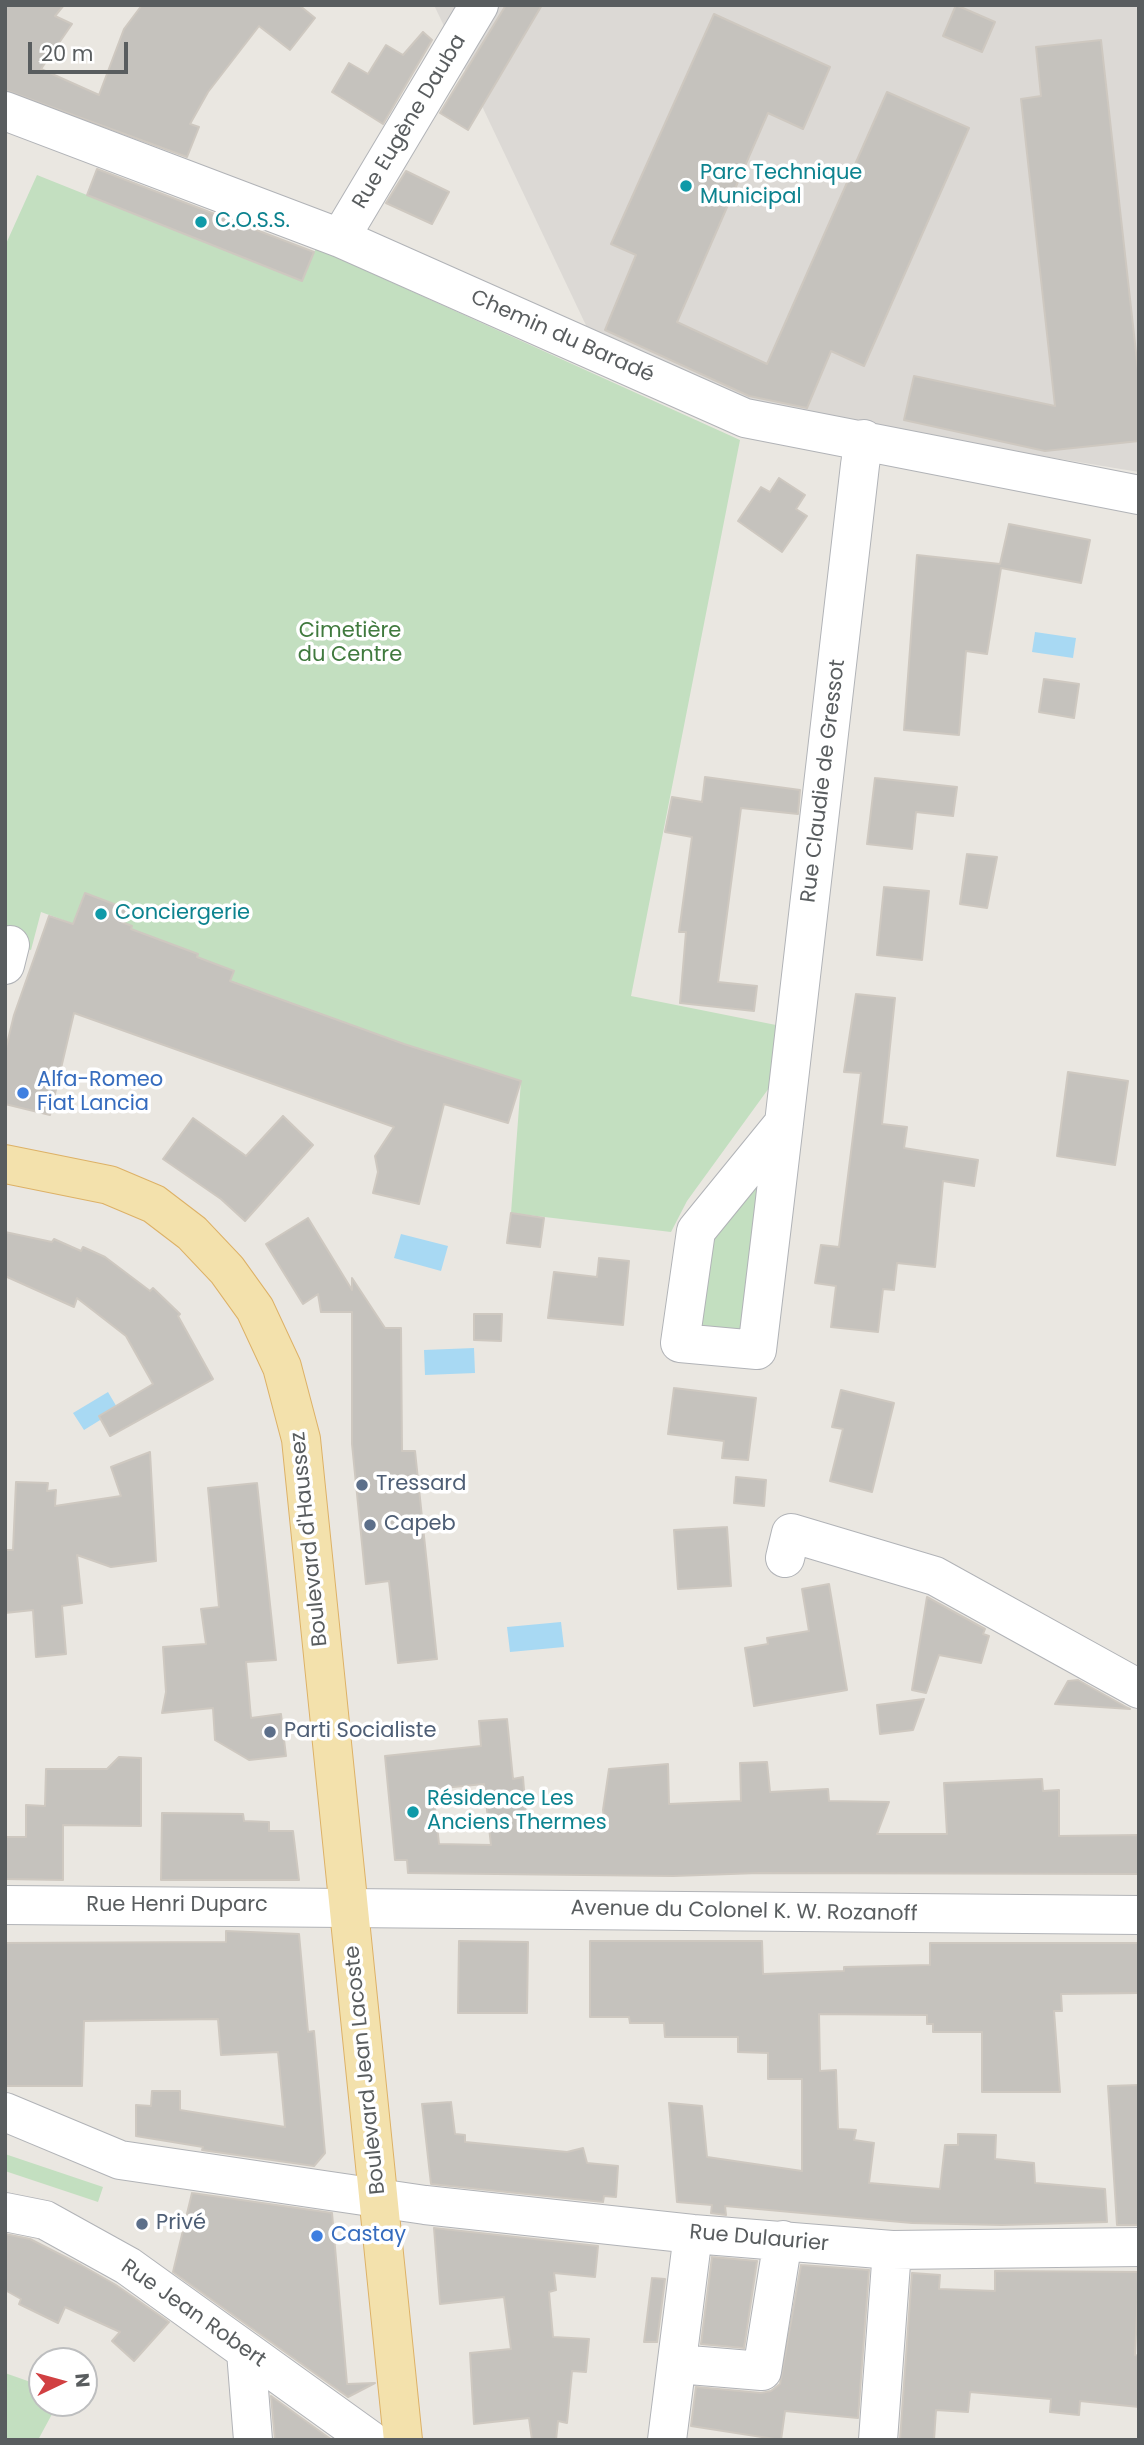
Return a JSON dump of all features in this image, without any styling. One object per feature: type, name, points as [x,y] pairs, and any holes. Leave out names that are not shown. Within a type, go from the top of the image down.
[{"type":"main road","name":"Boulevard d'Haussez","points":[[5,1164],[109,1185],[154,1204],[192,1233],[227,1270],[255,1309],[282,1367],[301,1438],[349,1909]]},
{"type":"main road","name":"Boulevard Jean Lacoste","points":[[349,1909],[403,2440]]},
{"type":"street","name":"Rue Eugène Dauba","points":[[340,238],[479,5]]},
{"type":"street","name":"Chemin du Baradé","points":[[5,111],[340,238],[745,418],[1139,495]]},
{"type":"street","name":"Rue Claudie de Gressot","points":[[784,1123],[696,1231],[680,1343],[757,1350],[784,1123],[863,439]]},
{"type":"street","points":[[785,1558],[791,1533],[935,1576],[1139,1689]]},
{"type":"street","name":"Rue Henri Duparc","points":[[5,1905],[349,1909]]},
{"type":"street","name":"Avenue du Colonel K. W. Rozanoff","points":[[349,1909],[1139,1915]]},
{"type":"street","name":"Rue Dulaurier","points":[[5,2112],[120,2160],[380,2198],[693,2234],[892,2250],[1139,2247]]},
{"type":"street","name":"Rue Jean Robert","points":[[5,2212],[45,2220],[128,2266],[370,2440]]},
{"type":"street","points":[[667,2440],[693,2234]]},
{"type":"street","points":[[677,2364],[762,2371],[783,2240]]},
{"type":"street","points":[[878,2440],[892,2250]]},
{"type":"street","points":[[246,2352],[253,2440]]},
{"type":"shaded area","points":[[434,5],[1139,5],[1139,472],[757,409],[592,338]]},
{"type":"green space","name":"Cimetière du Centre","points":[[37,175],[302,281],[316,248],[740,440],[631,996],[776,1025],[769,1088],[687,1201],[671,1232],[511,1213],[521,1081],[404,1044],[41,912],[31,950],[5,944],[5,246]]},
{"type":"green space","points":[[765,1166],[747,1330],[696,1327],[704,1231]]},
{"type":"green space","points":[[5,2154],[103,2187],[98,2202],[5,2171]]},
{"type":"green space","points":[[5,2373],[28,2381],[28,2417],[50,2417],[38,2440],[5,2440]]},
{"type":"water","points":[[1035,632],[1076,638],[1073,658],[1032,652]]},
{"type":"water","points":[[401,1234],[448,1246],[441,1271],[394,1258]]},
{"type":"water","points":[[474,1348],[475,1373],[425,1375],[424,1350]]},
{"type":"water","points":[[108,1392],[118,1409],[84,1430],[73,1413]]},
{"type":"water","points":[[561,1622],[564,1647],[510,1652],[507,1627]]},
{"type":"building","points":[[5,5],[64,5],[55,16],[72,24],[41,69],[99,95],[124,29],[142,5],[299,5],[315,18],[290,50],[259,26],[208,92],[190,124],[199,127],[187,157],[5,90]]},
{"type":"building","points":[[506,5],[542,5],[468,130],[440,113]]},
{"type":"building","points":[[956,5],[995,22],[982,52],[943,36]]},
{"type":"building","points":[[714,14],[830,67],[803,129],[768,113],[677,322],[767,364],[887,92],[969,128],[864,366],[831,351],[807,408],[749,396],[605,330],[636,255],[611,244]]},
{"type":"building","points":[[423,32],[432,40],[383,124],[332,92],[349,63],[368,74],[386,45],[403,55]]},
{"type":"building","points":[[1101,40],[1139,379],[1139,441],[1045,451],[904,420],[914,376],[1055,406],[1021,99],[1041,96],[1036,47]]},
{"type":"building","name":"C.O.S.S.","points":[[97,169],[314,252],[302,281],[87,195]]},
{"type":"building","points":[[406,171],[449,192],[432,224],[386,203]]},
{"type":"building","points":[[779,478],[805,495],[796,509],[807,516],[782,552],[738,521],[761,487],[770,492]]},
{"type":"building","points":[[1009,524],[1090,540],[1081,583],[1001,568],[987,654],[966,651],[959,735],[904,730],[917,555],[1000,564]]},
{"type":"building","points":[[1044,679],[1079,684],[1074,718],[1039,712]]},
{"type":"building","points":[[705,777],[800,790],[798,814],[741,808],[718,982],[757,986],[754,1011],[680,1003],[686,932],[679,932],[692,837],[665,832],[672,797],[702,802]]},
{"type":"building","points":[[875,778],[957,787],[953,816],[916,812],[912,849],[867,844]]},
{"type":"building","points":[[967,854],[997,857],[987,908],[960,904]]},
{"type":"building","points":[[884,887],[929,891],[922,960],[877,955]]},
{"type":"building","points":[[85,893],[127,909],[122,922],[132,926],[131,929],[198,954],[197,957],[234,971],[230,981],[404,1044],[521,1081],[508,1123],[444,1104],[419,1204],[373,1193],[378,1172],[375,1156],[394,1127],[74,1013],[50,1115],[5,1104],[5,1052],[14,1015],[49,916],[73,924]]},
{"type":"building","points":[[856,994],[895,998],[882,1124],[907,1127],[904,1148],[978,1160],[974,1186],[943,1181],[935,1267],[897,1263],[894,1290],[883,1289],[878,1332],[831,1327],[836,1286],[815,1283],[821,1245],[839,1247],[861,1073],[844,1072]]},
{"type":"building","points":[[1068,1072],[1128,1081],[1115,1165],[1057,1156]]},
{"type":"building","points":[[283,1116],[313,1145],[245,1221],[221,1199],[163,1159],[193,1118],[246,1156]]},
{"type":"building","points":[[511,1213],[544,1218],[540,1247],[507,1243]]},
{"type":"building","points":[[308,1218],[352,1290],[352,1278],[385,1328],[401,1328],[402,1451],[415,1451],[437,1659],[398,1663],[389,1581],[366,1584],[352,1444],[352,1312],[321,1312],[318,1294],[303,1304],[266,1244]]},
{"type":"building","points":[[5,1232],[52,1242],[54,1239],[81,1251],[83,1247],[105,1257],[150,1291],[153,1288],[180,1314],[178,1316],[213,1379],[110,1436],[99,1416],[153,1384],[126,1336],[77,1298],[74,1307],[5,1276]]},
{"type":"building","points":[[599,1258],[629,1261],[623,1325],[548,1318],[554,1272],[597,1277]]},
{"type":"building","points":[[474,1314],[502,1314],[501,1341],[474,1340]]},
{"type":"building","points":[[674,1388],[756,1398],[748,1460],[722,1458],[724,1441],[668,1434]]},
{"type":"building","points":[[841,1390],[894,1403],[872,1492],[830,1481],[843,1429],[832,1427]]},
{"type":"building","points":[[150,1452],[156,1561],[111,1567],[77,1555],[82,1603],[62,1606],[66,1654],[36,1657],[33,1610],[5,1613],[5,1550],[13,1550],[16,1482],[48,1483],[47,1491],[56,1490],[55,1506],[121,1496],[111,1467]]},
{"type":"building","points":[[736,1477],[766,1480],[764,1506],[734,1503]]},
{"type":"building","points":[[257,1483],[276,1660],[246,1662],[251,1718],[281,1714],[286,1756],[249,1760],[215,1740],[213,1708],[162,1713],[166,1692],[163,1647],[206,1644],[201,1609],[219,1607],[208,1488]]},
{"type":"building","points":[[727,1527],[731,1586],[678,1589],[674,1530]]},
{"type":"building","points":[[829,1584],[847,1690],[754,1706],[745,1648],[768,1644],[767,1638],[809,1631],[802,1589]]},
{"type":"building","points":[[927,1597],[985,1629],[983,1634],[989,1636],[981,1663],[939,1655],[926,1693],[912,1690]]},
{"type":"building","points":[[1078,1680],[1130,1709],[1055,1704],[1068,1681]]},
{"type":"building","points":[[924,1699],[913,1730],[880,1734],[877,1705]]},
{"type":"building","points":[[507,1719],[513,1779],[523,1777],[527,1829],[605,1828],[603,1810],[609,1769],[668,1764],[669,1804],[741,1801],[740,1763],[767,1762],[770,1792],[828,1789],[829,1801],[889,1802],[877,1834],[947,1834],[944,1783],[1042,1779],[1043,1791],[1059,1790],[1059,1836],[1139,1835],[1139,1874],[759,1873],[673,1876],[408,1873],[407,1860],[395,1860],[385,1756],[481,1746],[479,1721]],"holes":[[[484,1784],[491,1845],[439,1844],[433,1789]]]},
{"type":"building","points":[[119,1757],[141,1758],[141,1826],[63,1825],[63,1880],[5,1879],[5,1837],[26,1837],[26,1805],[45,1806],[46,1769],[107,1769]]},
{"type":"building","points":[[162,1813],[243,1814],[244,1821],[269,1822],[269,1831],[293,1831],[299,1880],[161,1880]]},
{"type":"building","points":[[226,1931],[299,1934],[308,2032],[314,2031],[325,2153],[314,2166],[202,2150],[203,2147],[136,2136],[136,2105],[151,2106],[152,2091],[180,2091],[180,2110],[285,2127],[278,2052],[221,2055],[218,2019],[84,2021],[82,2086],[5,2086],[5,1943],[226,1942]]},
{"type":"building","points":[[459,1941],[528,1942],[527,2013],[458,2013]]},
{"type":"building","points":[[590,1941],[762,1941],[763,1974],[844,1971],[844,1967],[930,1965],[930,1943],[1139,1943],[1139,1993],[1061,1994],[1062,2011],[1054,2011],[1060,2092],[982,2092],[982,2032],[933,2032],[933,2024],[927,2024],[927,2015],[819,2014],[820,2071],[836,2070],[838,2129],[856,2130],[854,2140],[874,2143],[869,2183],[940,2189],[945,2145],[958,2145],[958,2134],[996,2135],[995,2159],[1034,2163],[1035,2183],[1105,2189],[1107,2222],[1002,2225],[912,2223],[725,2206],[726,2215],[711,2213],[712,2205],[677,2202],[669,2103],[702,2106],[707,2157],[802,2171],[802,2079],[768,2079],[768,2053],[738,2052],[738,2037],[665,2037],[664,2023],[630,2023],[629,2017],[590,2017]]},
{"type":"building","points":[[1139,2085],[1139,2225],[1117,2225],[1108,2086]]},
{"type":"building","points":[[451,2102],[455,2134],[465,2135],[465,2142],[567,2152],[583,2148],[587,2163],[618,2166],[616,2197],[604,2196],[603,2202],[431,2184],[422,2104]]},
{"type":"building","points":[[192,2193],[332,2213],[347,2384],[375,2383],[348,2397],[173,2272]]},
{"type":"building","points":[[434,2228],[598,2246],[595,2277],[554,2273],[556,2290],[549,2292],[553,2337],[589,2339],[586,2372],[572,2371],[567,2423],[558,2421],[556,2440],[532,2440],[529,2418],[474,2424],[470,2353],[511,2349],[504,2297],[440,2304]]},
{"type":"building","points":[[5,2234],[30,2239],[81,2265],[116,2285],[169,2322],[134,2361],[112,2341],[120,2332],[65,2307],[58,2323],[19,2304],[21,2299],[5,2290]]},
{"type":"building","points":[[712,2257],[757,2261],[744,2348],[701,2344]]},
{"type":"building","points":[[801,2265],[869,2270],[858,2418],[785,2411],[781,2440],[691,2426],[696,2387],[761,2393],[771,2391],[780,2384]]},
{"type":"building","points":[[995,2271],[1139,2272],[1135,2355],[1139,2356],[1139,2407],[1080,2401],[1079,2415],[1050,2412],[1051,2399],[970,2392],[968,2412],[936,2410],[934,2440],[900,2440],[912,2273],[940,2275],[939,2289],[995,2291]]},
{"type":"building","points":[[652,2278],[665,2279],[657,2342],[644,2342]]},
{"type":"building","points":[[271,2396],[332,2440],[275,2440]]},
{"type":"place","name":"Parc Technique Municipal","points":[[686,186]]},
{"type":"place","name":"C.O.S.S.","points":[[201,222]]},
{"type":"place","name":"Conciergerie","points":[[101,914]]},
{"type":"place","name":"Alfa-Romeo Fiat Lancia","points":[[23,1093]]},
{"type":"place","name":"Tressard","points":[[362,1485]]},
{"type":"place","name":"Capeb","points":[[370,1525]]},
{"type":"place","name":"Parti Socialiste","points":[[270,1732]]},
{"type":"place","name":"Résidence Les Anciens Thermes","points":[[413,1812]]},
{"type":"place","name":"Privé","points":[[142,2224]]},
{"type":"place","name":"Castay","points":[[317,2236]]}]
